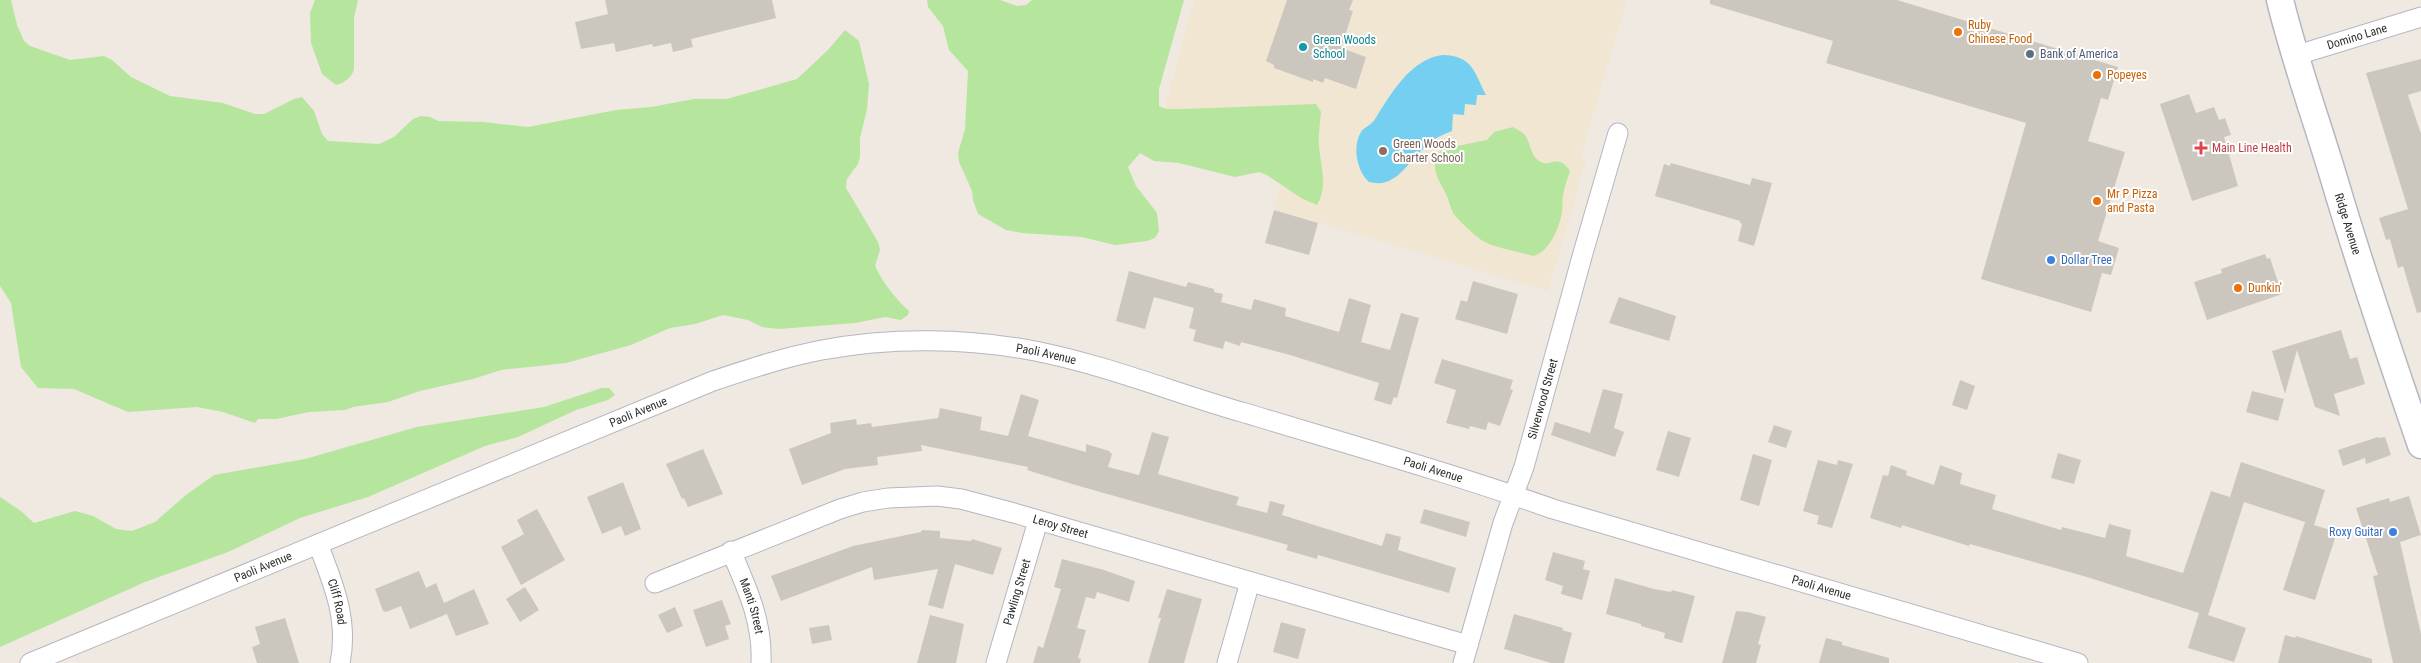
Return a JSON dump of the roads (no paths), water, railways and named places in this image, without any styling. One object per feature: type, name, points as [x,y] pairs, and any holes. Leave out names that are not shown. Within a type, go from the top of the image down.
[{"type":"main road","name":"Ridge Avenue","points":[[2280,0],[2294,56],[2335,182],[2349,235],[2421,445]]},
{"type":"street","name":"Domino Lane","points":[[2294,56],[2421,17]]},
{"type":"street","name":"Silverwood Street","points":[[1463,663],[1503,523],[1535,431],[1580,262],[1618,133]]},
{"type":"street","name":"Paoli Avenue","points":[[30,663],[713,381],[794,356],[858,345],[889,342],[926,342],[976,344],[1034,351],[1070,359],[1190,397],[1469,479],[1553,509],[2078,663]]},
{"type":"street","name":"Leroy Street","points":[[655,583],[840,509],[888,498],[937,496],[962,499],[1038,520],[1468,645]]},
{"type":"street","name":"Pawling Street","points":[[996,663],[1038,520]]},
{"type":"street","name":"Cliff Road","points":[[318,544],[338,599],[342,618],[343,636],[340,663]]},
{"type":"street","name":"Manti Street","points":[[731,551],[755,609],[760,635],[761,663]]},
{"type":"street","points":[[1226,663],[1250,582]]},
{"type":"water","points":[[1443,55],[1461,58],[1467,62],[1475,72],[1486,95],[1477,95],[1476,105],[1465,104],[1464,115],[1453,114],[1452,131],[1431,142],[1401,173],[1387,182],[1369,182],[1361,172],[1356,152],[1361,132],[1374,121],[1395,89],[1411,70],[1431,58]]},
{"type":"place","name":"Ruby Chinese Food","points":[[1958,32]]},
{"type":"place","name":"Green Woods School","points":[[1303,47]]},
{"type":"place","name":"Bank of America","points":[[2030,54]]},
{"type":"place","name":"Popeyes","points":[[2097,75]]},
{"type":"place","name":"Main Line Health","points":[[2201,148]]},
{"type":"place","name":"Green Woods Charter School","points":[[1383,151]]},
{"type":"place","name":"Mr P Pizza and Pasta","points":[[2097,201]]},
{"type":"place","name":"Dollar Tree","points":[[2051,260]]},
{"type":"place","name":"Dunkin'","points":[[2238,288]]},
{"type":"place","name":"Roxy Guitar","points":[[2393,532]]}]
